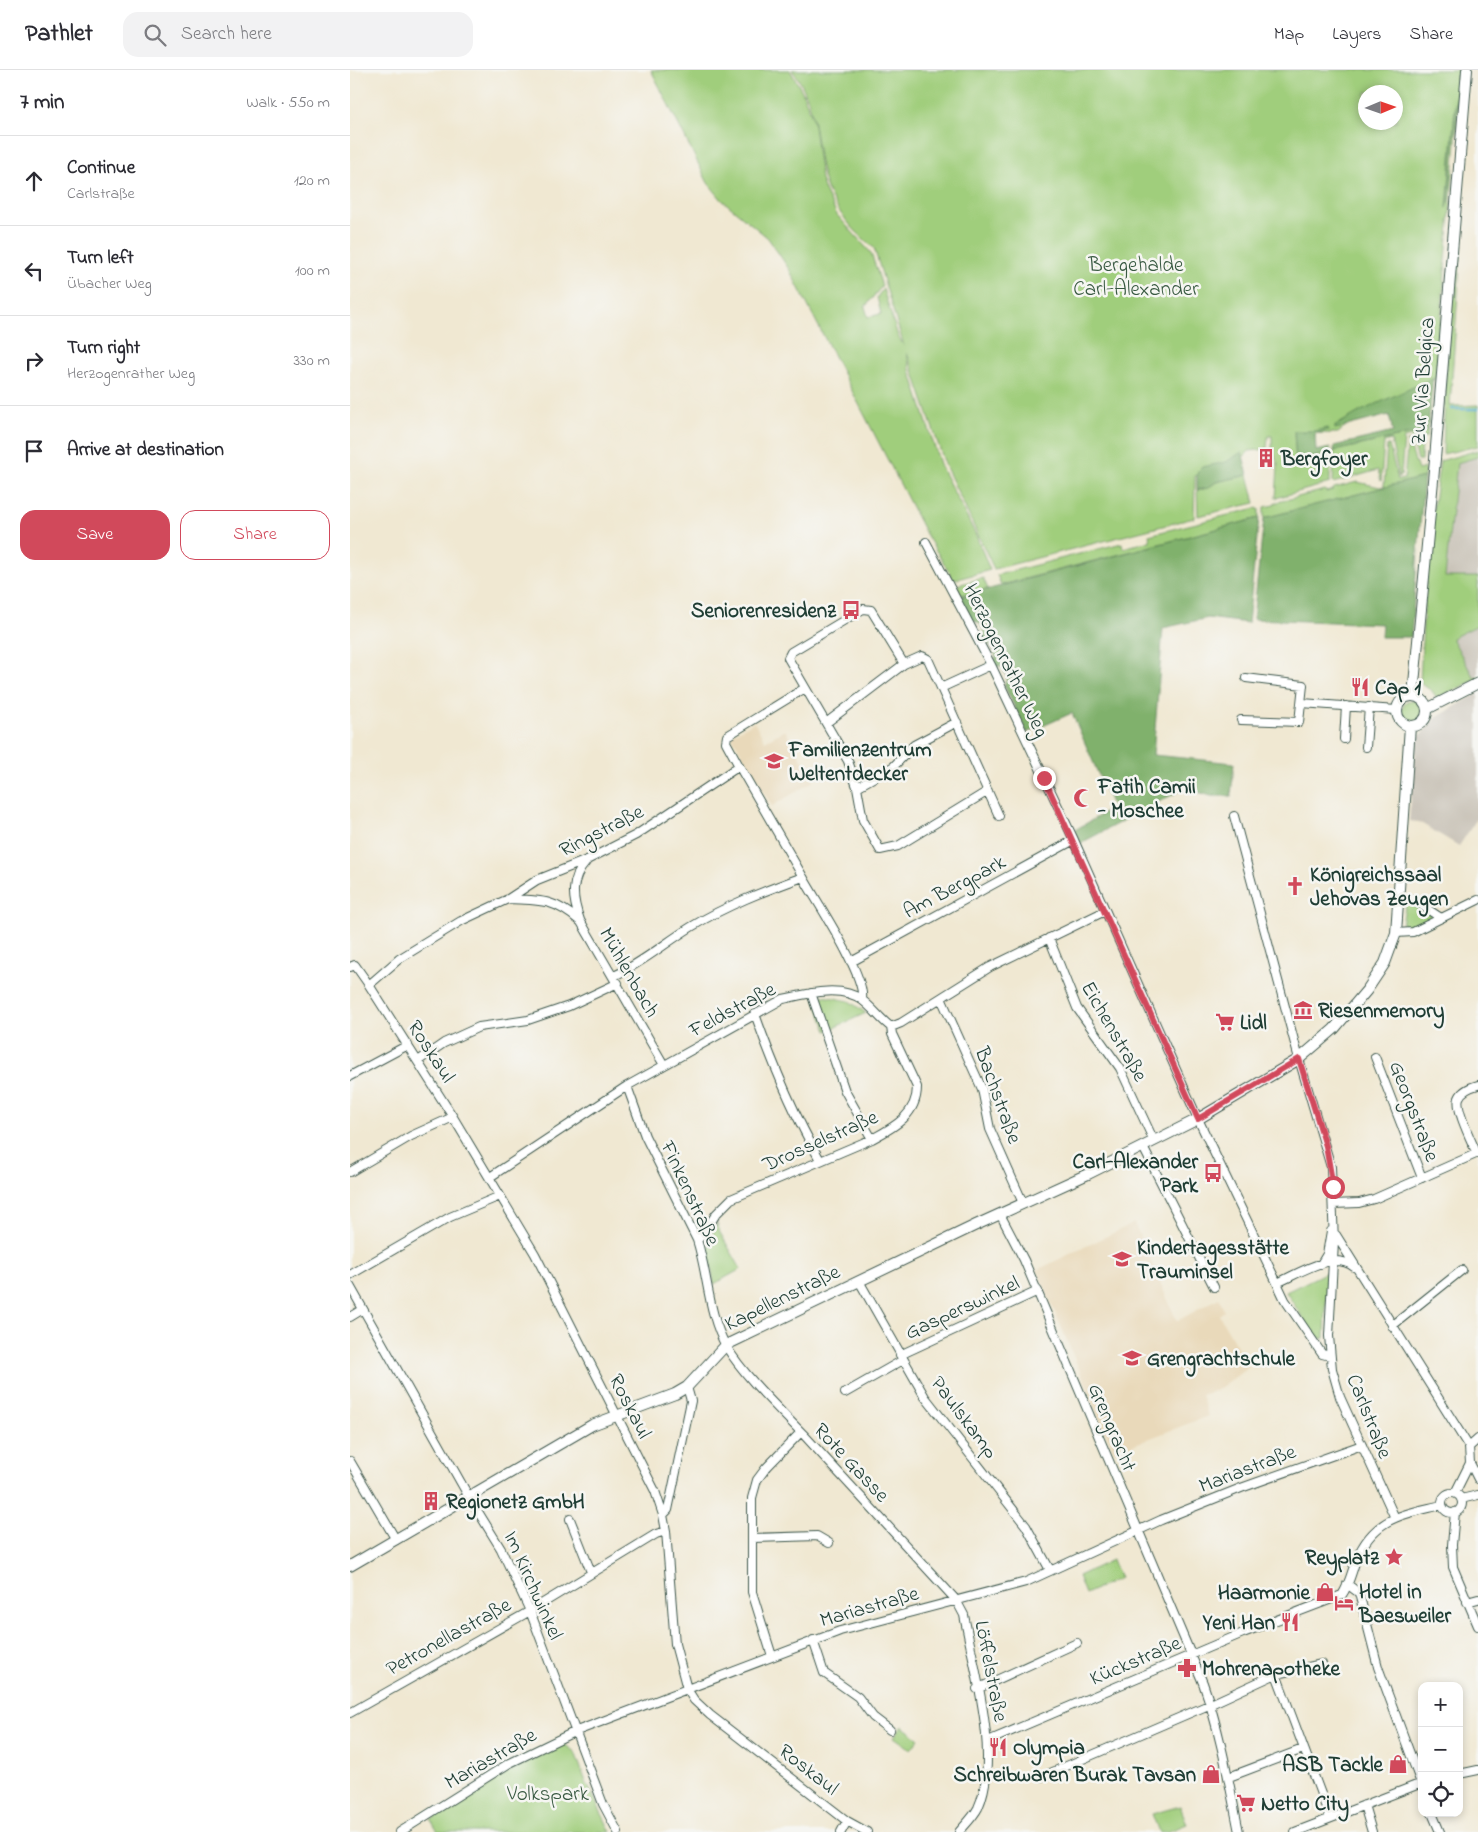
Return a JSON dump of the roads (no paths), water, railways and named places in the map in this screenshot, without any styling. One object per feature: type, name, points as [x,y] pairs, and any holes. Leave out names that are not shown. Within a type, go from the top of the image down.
[{"type":"street","name":"Zur Via Belgica","points":[[1413,695],[1435,459],[1467,70]]},
{"type":"street","name":"Herzogenrather Weg","points":[[926,542],[991,666],[1074,840],[1198,1119],[1285,1300],[1322,1354],[1330,1356]]},
{"type":"street","points":[[904,664],[871,610],[863,609],[791,652],[788,658],[848,761],[857,787],[863,820],[880,850],[898,846],[988,791]]},
{"type":"street","points":[[826,723],[904,664],[922,656],[928,659],[943,687],[999,816]]},
{"type":"street","points":[[943,687],[991,666]]},
{"type":"street","points":[[1241,720],[1299,722],[1302,703],[1303,685],[1246,678]]},
{"type":"street","points":[[1427,709],[1478,683]]},
{"type":"street","points":[[805,688],[727,736],[726,742],[851,962],[863,991],[862,999]]},
{"type":"street","points":[[1413,695],[1423,700],[1427,709],[1425,720],[1421,724],[1410,726],[1400,721],[1396,710],[1400,700],[1413,695]]},
{"type":"street","points":[[1302,703],[1396,710]]},
{"type":"street","points":[[1344,739],[1346,706]]},
{"type":"street","points":[[1366,747],[1369,707]]},
{"type":"street","points":[[857,787],[894,766],[914,745],[958,722]]},
{"type":"street","name":"Kapellenstraße","points":[[350,1566],[592,1424],[663,1399],[687,1387],[726,1345],[1154,1141],[1198,1119],[1299,1059],[1334,1029],[1367,990],[1385,963],[1396,933],[1410,726]]},
{"type":"street","name":"Ringstraße","points":[[369,985],[399,959],[461,921],[508,899],[536,880],[587,860],[636,835],[739,766]]},
{"type":"street","name":"Carlstraße","points":[[1234,816],[1299,1059],[1331,1167],[1332,1225],[1327,1254],[1321,1264]]},
{"type":"street","name":"Am Bergpark","points":[[851,962],[1074,840]]},
{"type":"street","name":"Mühlenbach","points":[[587,860],[574,877],[573,891],[581,922],[664,1065]]},
{"type":"street","points":[[418,1061],[444,1043],[478,1026],[528,1020],[569,1006],[616,980],[690,928],[727,906],[803,877]]},
{"type":"street","name":"Mühlenbach","points":[[508,899],[550,902],[564,908],[581,922]]},
{"type":"street","points":[[1412,899],[1442,918]]},
{"type":"street","points":[[1396,933],[1413,932],[1476,902],[1478,911]]},
{"type":"street","points":[[891,1027],[901,1023],[990,967],[1105,911]]},
{"type":"street","name":"Eichenstraße","points":[[1049,938],[1077,1008],[1120,1068],[1154,1141]]},
{"type":"street","name":"Roskaul","points":[[352,966],[369,985],[490,1177],[551,1284],[655,1491],[663,1514],[666,1531],[675,1644],[687,1689],[694,1700],[710,1715],[847,1821],[867,1832]]},
{"type":"street","name":"Feldstraße","points":[[490,1177],[626,1086],[783,999],[811,993],[844,992],[862,999],[891,1027]]},
{"type":"street","points":[[811,993],[846,1091],[872,1139]]},
{"type":"street","name":"Bachstraße","points":[[941,998],[982,1089],[990,1129],[1023,1203]]},
{"type":"street","points":[[755,1014],[779,1080],[796,1119],[820,1160]]},
{"type":"street","name":"Drosselstraße","points":[[697,1240],[703,1235],[716,1214],[731,1199],[872,1139],[891,1129],[912,1111],[917,1096],[917,1087],[892,1034],[891,1027]]},
{"type":"street","points":[[350,1076],[408,1045]]},
{"type":"street","name":"Georgstraße","points":[[1376,1057],[1422,1178]]},
{"type":"street","points":[[1477,1154],[1458,1107],[1458,1098],[1462,1092],[1478,1085]]},
{"type":"street","name":"Finkenstraße","points":[[626,1086],[645,1136],[697,1240],[712,1307],[726,1345]]},
{"type":"street","points":[[350,1172],[411,1136],[453,1117]]},
{"type":"street","points":[[1143,1146],[1214,1288]]},
{"type":"street","name":"Georgstraße","points":[[1333,1204],[1359,1203],[1374,1199],[1477,1154]]},
{"type":"street","points":[[350,1275],[450,1218],[500,1196]]},
{"type":"street","name":"Grengracht","points":[[1000,1214],[1038,1291],[1211,1704],[1239,1832]]},
{"type":"street","points":[[1332,1225],[1338,1240],[1469,1447],[1470,1462],[1478,1478]]},
{"type":"street","name":"Carlstraße","points":[[1332,1225],[1334,1242],[1329,1336],[1330,1356],[1340,1397],[1395,1518]]},
{"type":"street","points":[[1277,1283],[1321,1264],[1338,1261],[1347,1263],[1359,1273]]},
{"type":"street","points":[[1392,1326],[1462,1270]]},
{"type":"street","name":"Paulskamp","points":[[859,1281],[925,1397],[1026,1526],[1050,1570]]},
{"type":"street","name":"Im Kirchwinkel","points":[[350,1286],[469,1497],[501,1549],[530,1611],[574,1732],[603,1804],[618,1832]]},
{"type":"street","name":"Gasperswinkel","points":[[845,1393],[901,1357],[1038,1291]]},
{"type":"street","points":[[350,1317],[363,1309]]},
{"type":"street","name":"Rote Gasse","points":[[726,1345],[737,1361],[801,1432],[956,1600]]},
{"type":"street","points":[[663,1514],[668,1510],[691,1401],[687,1387]]},
{"type":"street","points":[[772,1656],[752,1592],[752,1498],[758,1480],[801,1432]]},
{"type":"street","points":[[1469,1447],[1478,1439]]},
{"type":"street","name":"Mariastraße","points":[[400,1832],[508,1764],[574,1732],[813,1640],[866,1623],[1026,1582],[1241,1488],[1362,1445]]},
{"type":"street","points":[[350,1461],[396,1540]]},
{"type":"street","points":[[1470,1462],[1458,1496],[1461,1506],[1455,1512],[1452,1545],[1453,1567],[1478,1626]]},
{"type":"street","points":[[1442,1505],[1447,1494],[1458,1496],[1478,1495]]},
{"type":"street","points":[[1418,1776],[1378,1667],[1360,1593],[1347,1584],[1368,1538],[1375,1529],[1395,1518],[1442,1505]]},
{"type":"street","points":[[1442,1505],[1448,1512],[1455,1512]]},
{"type":"street","points":[[570,1519],[591,1572]]},
{"type":"street","name":"Petronellastraße","points":[[350,1712],[530,1611],[656,1534],[666,1531]]},
{"type":"street","points":[[752,1538],[817,1536],[829,1542]]},
{"type":"street","name":"Kückstraße","points":[[988,1741],[1192,1655],[1342,1595],[1347,1584]]},
{"type":"street","points":[[1467,1602],[1478,1599]]},
{"type":"street","name":"Löffelstraße","points":[[956,1600],[964,1615],[988,1741],[985,1780],[978,1809],[959,1832]]},
{"type":"street","points":[[813,1640],[824,1673],[858,1697],[873,1717],[890,1730]]},
{"type":"street","points":[[977,1689],[1077,1644]]},
{"type":"street","points":[[1041,1777],[1276,1674],[1322,1664]]},
{"type":"street","points":[[1276,1674],[1302,1749],[1330,1818]]},
{"type":"street","points":[[1228,1778],[1302,1749]]},
{"type":"street","points":[[1463,1773],[1478,1770]]},
{"type":"street","points":[[1295,1832],[1418,1785]]},
{"type":"street","points":[[1364,1805],[1372,1832]]},
{"type":"street","points":[[1434,1817],[1440,1832]]},
{"type":"street","points":[[841,1832],[847,1821]]},
{"type":"waterway","points":[[1452,409],[1478,409]]},
{"type":"place","name":"Bergfoyer","points":[[1266,458]]},
{"type":"place","name":"Seniorenresidenz","points":[[851,610]]},
{"type":"place","name":"Cap 1","points":[[1360,687]]},
{"type":"place","name":"Familienzentrum Weltentdecker","points":[[774,761]]},
{"type":"place","name":"Fatih Camii - Moschee","points":[[1083,798]]},
{"type":"place","name":"Königreichssaal Jehovas Zeugen","points":[[1295,886]]},
{"type":"place","name":"Riesenmemory","points":[[1303,1010]]},
{"type":"place","name":"Lidl","points":[[1225,1022]]},
{"type":"place","name":"Carl-Alexander Park","points":[[1213,1173]]},
{"type":"place","name":"Kindertagesstätte Trauminsel","points":[[1122,1259]]},
{"type":"place","name":"Grengrachtschule","points":[[1132,1358]]},
{"type":"place","name":"Regionetz GmbH","points":[[431,1501]]},
{"type":"place","name":"Reyplatz","points":[[1394,1557]]},
{"type":"place","name":"Haarmonie","points":[[1325,1592]]},
{"type":"place","name":"Hotel in Baesweiler","points":[[1344,1603]]},
{"type":"place","name":"Yeni Han","points":[[1290,1622]]},
{"type":"place","name":"Mohrenapotheke","points":[[1187,1668]]},
{"type":"place","name":"Olympia","points":[[998,1747]]},
{"type":"place","name":"ASB Tackle","points":[[1398,1764]]},
{"type":"place","name":"Schreibwaren Burak Tavsan","points":[[1211,1774]]},
{"type":"place","name":"Netto City","points":[[1246,1803]]},
{"type":"park label","name":"Bergehalde Carl-Alexander","points":[[1136,276]]},
{"type":"park label","name":"Volkspark","points":[[548,1793]]}]
